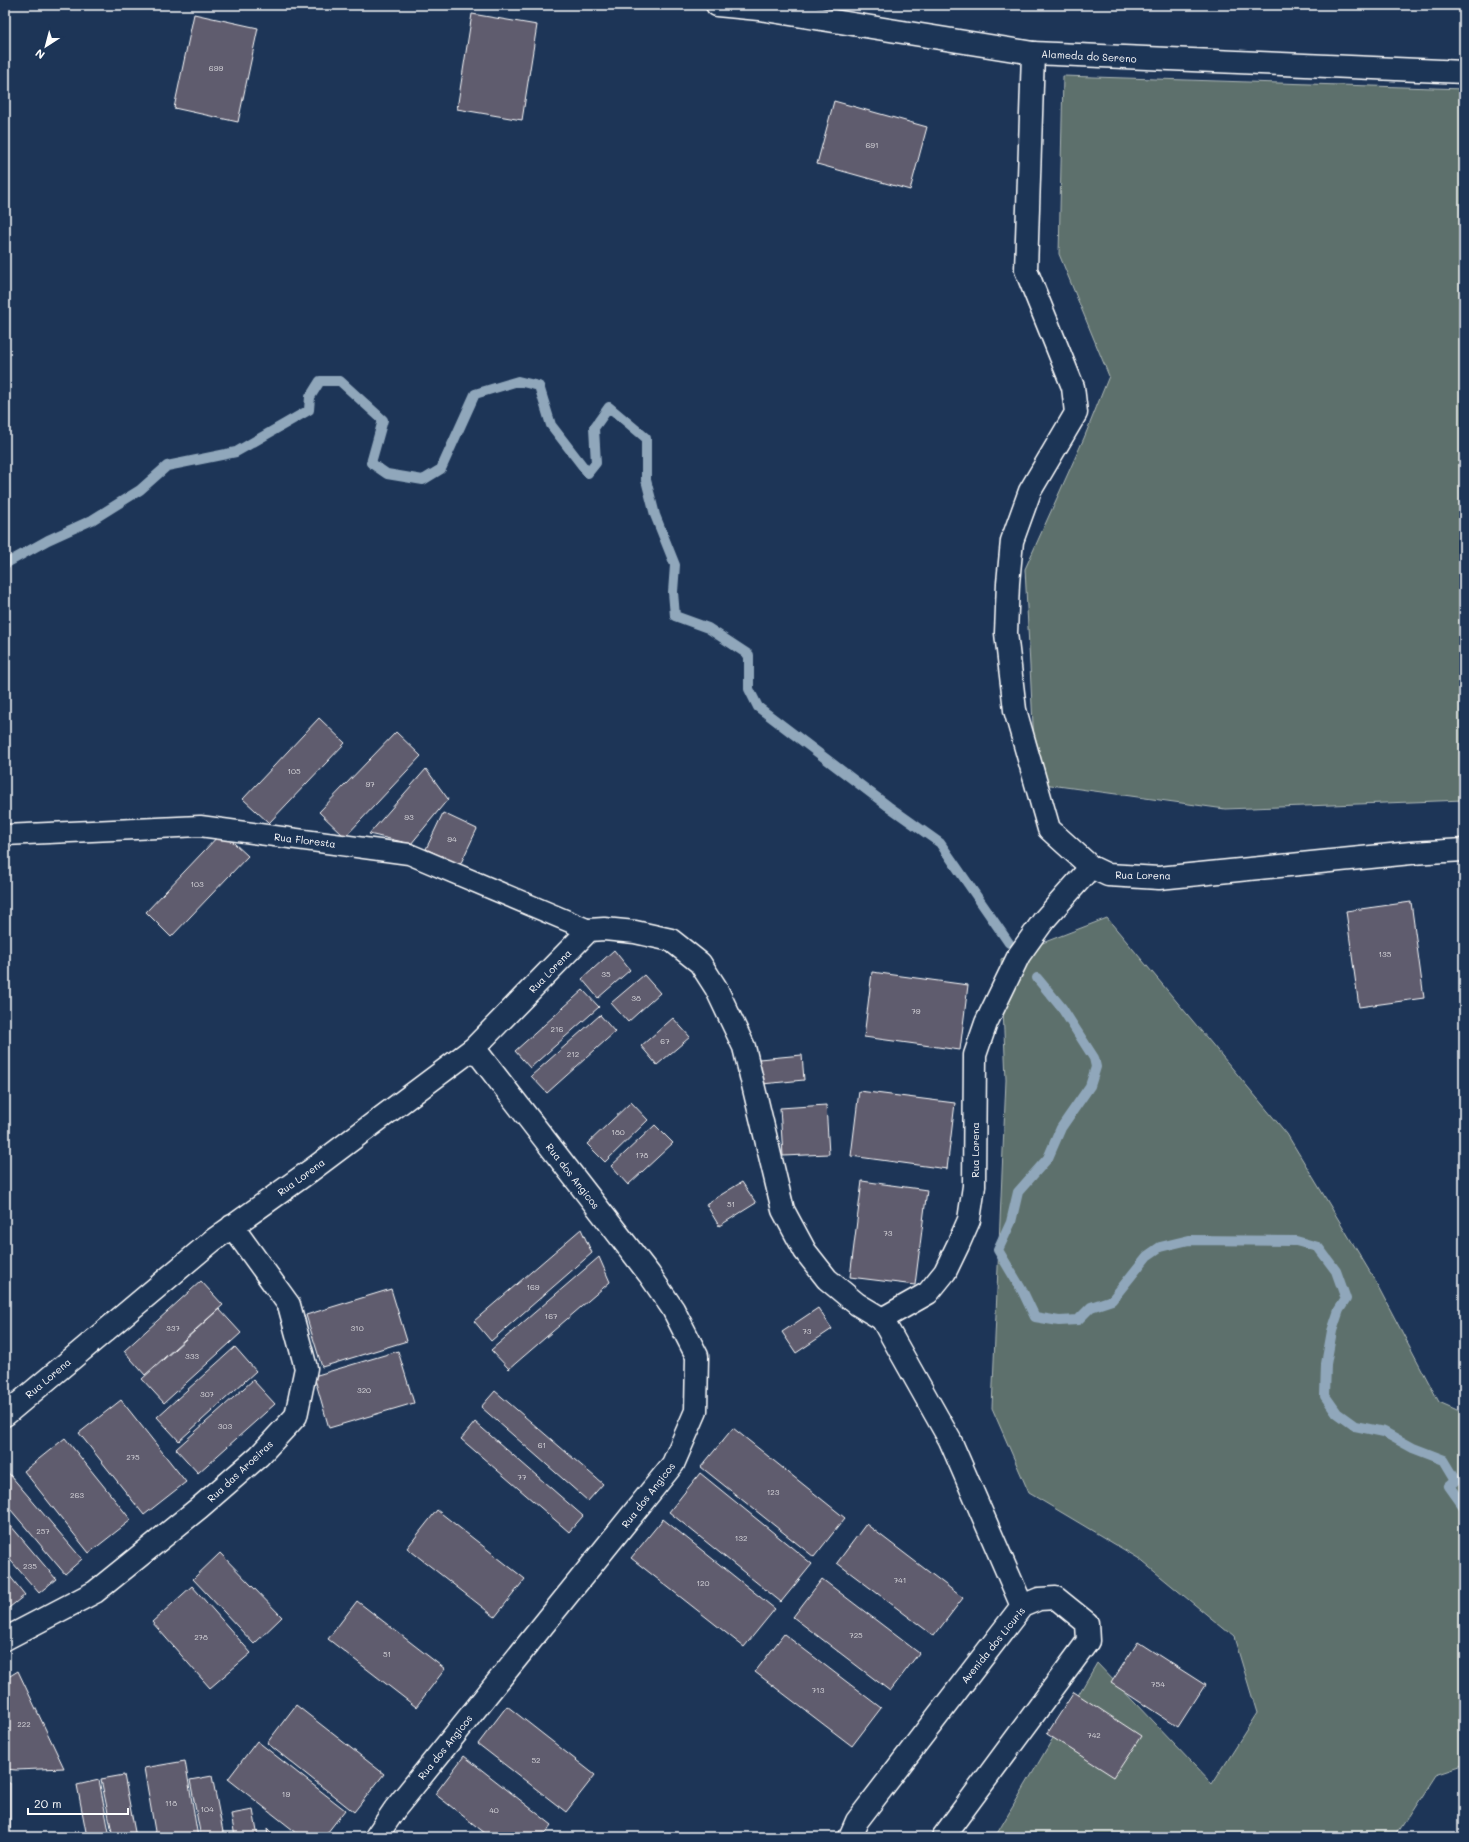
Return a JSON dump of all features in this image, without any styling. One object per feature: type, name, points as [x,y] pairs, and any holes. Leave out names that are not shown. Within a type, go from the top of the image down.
[{"type":"street","name":"Alameda do Sereno","points":[[717,5],[760,9],[1033,53],[1464,72]]},
{"type":"street","points":[[1033,53],[1026,270],[1073,387],[1076,413],[1030,491],[1012,540],[1008,582],[1006,633],[1015,710],[1049,828],[1091,867]]},
{"type":"street","name":"Rua Lorena","points":[[882,1319],[928,1293],[945,1272],[958,1245],[968,1220],[974,1186],[975,1055],[986,1023],[1019,955],[1044,920],[1091,867],[1108,875],[1159,878],[1411,853],[1464,850]]},
{"type":"street","points":[[589,930],[604,929],[635,932],[672,940],[700,963],[716,988],[744,1047],[783,1210],[805,1251],[827,1279],[856,1304],[882,1319],[950,1440],[1022,1606]]},
{"type":"street","name":"Rua Lorena","points":[[5,1415],[212,1241],[310,1171],[474,1048],[589,930]]},
{"type":"street","name":"Rua dos Angicos","points":[[376,1837],[394,1809],[674,1464],[696,1412],[697,1356],[673,1309],[649,1274],[474,1048]]},
{"type":"street","name":"Rua das Aroeiras","points":[[5,1639],[95,1592],[199,1508],[253,1461],[296,1416],[306,1368],[289,1305],[232,1226]]},
{"type":"street","name":"Avenida dos Licuris","points":[[850,1837],[857,1821],[1022,1606],[1039,1599],[1056,1598],[1087,1623],[1088,1641],[943,1837]]},
{"type":"lane","name":"Rua Floresta","points":[[5,835],[200,826],[409,854],[589,930]]},
{"type":"shaded area","points":[[1063,76],[1464,89],[1464,800],[1225,809],[1036,783],[1025,569],[1084,438],[1109,376],[1059,254]]},
{"type":"shaded area","points":[[1107,918],[1287,1134],[1373,1277],[1439,1402],[1464,1413],[1464,1765],[1434,1775],[1394,1837],[995,1837],[1097,1663],[1212,1784],[1257,1713],[1234,1637],[1138,1558],[1029,1493],[992,1408],[1006,1080],[1001,959]]},
{"type":"building","points":[[194,14],[258,28],[238,122],[174,108]]},
{"type":"building","points":[[472,14],[537,25],[522,120],[457,109]]},
{"type":"building","points":[[834,101],[927,127],[910,190],[817,164]]},
{"type":"building","points":[[319,718],[345,743],[269,823],[243,799]]},
{"type":"building","points":[[396,732],[421,756],[345,837],[319,812]]},
{"type":"building","points":[[426,769],[448,799],[411,844],[369,834]]},
{"type":"building","points":[[443,813],[477,829],[460,865],[426,849]]},
{"type":"building","points":[[222,832],[248,856],[171,937],[146,912]]},
{"type":"building","points":[[1464,873],[1464,906],[1459,874]]},
{"type":"building","points":[[1411,902],[1424,998],[1359,1007],[1346,911]]},
{"type":"building","points":[[614,950],[630,970],[598,998],[582,979]]},
{"type":"building","points":[[872,972],[968,985],[960,1050],[864,1037]]},
{"type":"building","points":[[644,975],[660,993],[628,1022],[611,1003]]},
{"type":"building","points":[[583,990],[599,1007],[530,1068],[515,1051]]},
{"type":"building","points":[[600,1015],[615,1032],[547,1093],[531,1076]]},
{"type":"building","points":[[673,1018],[690,1037],[657,1065],[641,1046]]},
{"type":"building","points":[[802,1055],[804,1080],[762,1084],[759,1059]]},
{"type":"building","points":[[859,1091],[955,1103],[947,1169],[851,1156]]},
{"type":"building","points":[[631,1102],[648,1120],[605,1162],[587,1144]]},
{"type":"building","points":[[826,1105],[829,1154],[783,1156],[780,1108]]},
{"type":"building","points":[[655,1125],[673,1143],[628,1185],[611,1166]]},
{"type":"building","points":[[862,1181],[927,1190],[915,1285],[850,1277]]},
{"type":"building","points":[[742,1182],[756,1203],[719,1226],[706,1204]]},
{"type":"building","points":[[581,1229],[592,1253],[491,1341],[474,1321]]},
{"type":"building","points":[[599,1257],[610,1282],[509,1369],[491,1350]]},
{"type":"building","points":[[201,1281],[223,1305],[145,1375],[124,1351]]},
{"type":"building","points":[[391,1289],[407,1341],[322,1367],[306,1315]]},
{"type":"building","points":[[818,1308],[832,1329],[796,1353],[782,1332]]},
{"type":"building","points":[[219,1309],[241,1333],[164,1403],[142,1379]]},
{"type":"building","points":[[235,1347],[256,1371],[179,1441],[157,1417]]},
{"type":"building","points":[[398,1351],[414,1403],[329,1428],[314,1376]]},
{"type":"building","points":[[253,1380],[275,1404],[198,1473],[176,1449]]},
{"type":"building","points":[[495,1391],[603,1484],[588,1501],[481,1407]]},
{"type":"building","points":[[121,1400],[186,1482],[144,1515],[79,1433]]},
{"type":"building","points":[[475,1422],[583,1516],[569,1532],[461,1439]]},
{"type":"building","points":[[733,1428],[845,1518],[814,1557],[701,1467]]},
{"type":"building","points":[[65,1438],[131,1520],[89,1553],[24,1471]]},
{"type":"building","points":[[5,1469],[82,1559],[65,1574],[5,1503]]},
{"type":"building","points":[[700,1473],[812,1564],[781,1602],[669,1512]]},
{"type":"building","points":[[437,1510],[525,1579],[495,1617],[407,1548]]},
{"type":"building","points":[[5,1519],[56,1579],[39,1593],[5,1554]]},
{"type":"building","points":[[663,1519],[775,1609],[744,1647],[631,1558]]},
{"type":"building","points":[[866,1524],[963,1598],[934,1636],[837,1563]]},
{"type":"building","points":[[220,1553],[282,1617],[254,1644],[193,1579]]},
{"type":"building","points":[[5,1570],[25,1595],[5,1611]]},
{"type":"building","points":[[822,1579],[919,1653],[890,1691],[793,1617]]},
{"type":"building","points":[[192,1586],[251,1653],[210,1688],[152,1622]]},
{"type":"building","points":[[357,1601],[445,1669],[416,1707],[328,1639]]},
{"type":"building","points":[[784,1634],[881,1708],[852,1746],[755,1672]]},
{"type":"building","points":[[1138,1642],[1205,1685],[1178,1727],[1111,1683]]},
{"type":"building","points":[[18,1671],[64,1768],[5,1769],[5,1679]]},
{"type":"building","points":[[1074,1692],[1141,1736],[1114,1777],[1047,1734]]},
{"type":"building","points":[[296,1705],[384,1774],[354,1812],[267,1743]]},
{"type":"building","points":[[507,1706],[595,1775],[566,1812],[478,1744]]},
{"type":"building","points":[[257,1741],[345,1810],[324,1837],[302,1837],[228,1779]]},
{"type":"building","points":[[464,1756],[552,1825],[543,1837],[490,1837],[435,1794]]},
{"type":"building","points":[[185,1761],[198,1837],[156,1837],[144,1768]]},
{"type":"building","points":[[124,1775],[136,1837],[113,1837],[101,1779]]},
{"type":"building","points":[[212,1776],[224,1837],[201,1837],[190,1780]]},
{"type":"building","points":[[99,1780],[110,1837],[87,1837],[77,1785]]},
{"type":"building","points":[[5,1783],[10,1783],[10,1837],[5,1837]]},
{"type":"building","points":[[253,1810],[258,1837],[235,1837],[231,1814]]},
{"type":"building","points":[[267,1828],[276,1837],[268,1837]]},
{"type":"waterway","points":[[5,564],[48,540],[92,520],[140,490],[167,466],[236,452],[309,410],[310,397],[320,381],[340,381],[383,420],[371,463],[387,474],[423,480],[441,469],[475,394],[518,381],[539,386],[551,425],[588,473],[596,463],[594,428],[609,407],[646,438],[646,480],[655,515],[675,565],[673,592],[675,616],[708,628],[749,655],[749,689],[758,707],[888,806],[940,843],[1009,943]]},
{"type":"waterway","points":[[1037,978],[1062,1008],[1094,1058],[1096,1067],[1090,1086],[1061,1128],[1048,1158],[1018,1192],[1011,1222],[998,1250],[1023,1292],[1035,1317],[1059,1321],[1078,1320],[1091,1307],[1112,1300],[1147,1256],[1160,1247],[1189,1240],[1296,1241],[1318,1247],[1336,1271],[1346,1299],[1339,1310],[1332,1331],[1326,1364],[1325,1396],[1337,1413],[1355,1426],[1384,1432],[1413,1448],[1444,1460],[1456,1480],[1449,1486],[1464,1507]]}]
